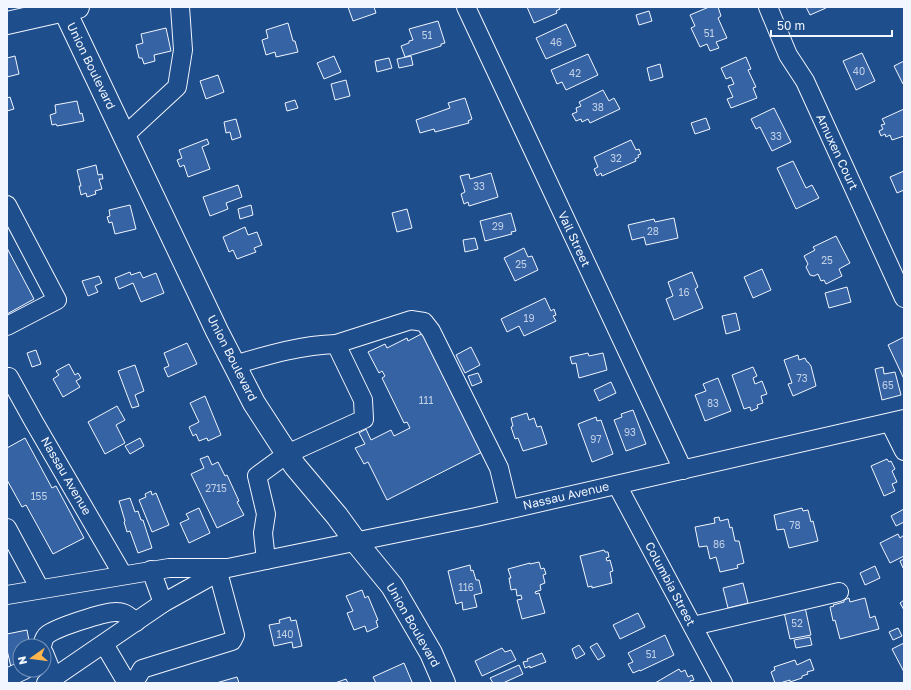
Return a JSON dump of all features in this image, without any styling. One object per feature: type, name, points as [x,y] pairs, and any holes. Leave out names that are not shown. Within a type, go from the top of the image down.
[{"type":"main road","name":"Union Boulevard","points":[[69,8],[124,136],[234,365],[254,403],[295,466],[337,516],[392,586],[431,653],[444,683]]},
{"type":"main road","points":[[7,22],[69,8]]},
{"type":"street","points":[[124,136],[177,87],[183,50],[180,7]]},
{"type":"street","name":"Vail Street","points":[[466,7],[684,470]]},
{"type":"street","name":"Amuxen Court","points":[[768,7],[788,55],[805,81],[904,298]]},
{"type":"street","points":[[7,205],[57,300],[7,326]]},
{"type":"street","points":[[234,365],[273,353],[323,344],[336,344],[411,320],[424,322],[431,331],[498,468],[509,509]]},
{"type":"street","points":[[266,560],[263,533],[266,514],[257,476],[287,454],[364,419],[363,400],[336,344]]},
{"type":"street","name":"Nassau Avenue","points":[[9,377],[123,575]]},
{"type":"street","points":[[897,421],[904,451]]},
{"type":"street","name":"Nassau Avenue","points":[[11,594],[168,568],[223,570],[509,509],[897,421]]},
{"type":"street","name":"Columbia Street","points":[[617,484],[723,683]]},
{"type":"street","points":[[7,528],[40,589]]},
{"type":"street","points":[[151,570],[163,603]]},
{"type":"street","points":[[104,644],[128,683],[138,676],[142,669],[232,641],[235,635],[223,570]]},
{"type":"street","name":"Nassau Avenue","points":[[52,662],[104,644],[163,603],[223,570]]},
{"type":"street","points":[[693,626],[839,592]]},
{"type":"street","points":[[46,638],[46,636],[54,630],[98,615],[115,612],[124,613],[136,622]]},
{"type":"street","points":[[7,678],[9,683]]},
{"type":"building","points":[[348,7],[374,7],[376,13],[353,21]]},
{"type":"building","points":[[527,7],[559,7],[560,9],[556,11],[557,13],[534,23]]},
{"type":"building","points":[[709,7],[718,7],[721,16],[718,18],[727,38],[716,42],[719,48],[710,51],[707,44],[700,47],[691,28],[695,26],[690,15]]},
{"type":"building","points":[[806,7],[825,7],[826,8],[810,15]]},
{"type":"building","points":[[649,11],[652,21],[639,25],[636,15]]},
{"type":"building","points":[[438,21],[445,43],[441,44],[441,46],[405,57],[401,46],[413,40],[409,29]]},
{"type":"building","points":[[288,23],[298,52],[276,57],[275,52],[266,55],[262,40],[268,38],[266,30]]},
{"type":"building","points":[[566,24],[576,46],[546,59],[536,38]]},
{"type":"building","points":[[166,28],[171,51],[154,55],[155,61],[144,64],[142,58],[139,58],[136,45],[143,43],[141,34]]},
{"type":"building","points":[[862,53],[875,81],[856,90],[843,61]]},
{"type":"building","points":[[588,54],[598,75],[566,90],[562,82],[557,84],[551,70]]},
{"type":"building","points":[[15,56],[19,74],[7,77],[7,58]]},
{"type":"building","points":[[334,56],[341,72],[324,79],[317,63]]},
{"type":"building","points":[[411,56],[413,65],[399,68],[397,59]]},
{"type":"building","points":[[746,57],[751,69],[748,70],[756,87],[753,88],[757,98],[731,108],[727,99],[733,97],[728,86],[734,84],[731,77],[726,79],[721,68]]},
{"type":"building","points":[[389,58],[392,68],[377,72],[375,61]]},
{"type":"building","points":[[904,61],[904,83],[903,84],[894,66]]},
{"type":"building","points":[[660,64],[663,77],[650,81],[647,68]]},
{"type":"building","points":[[218,75],[224,92],[206,99],[200,81]]},
{"type":"building","points":[[346,80],[350,96],[335,100],[331,84]]},
{"type":"building","points":[[603,90],[609,101],[614,98],[620,109],[590,123],[588,119],[582,122],[581,119],[576,121],[572,114],[577,112],[576,108],[581,106],[579,102]]},
{"type":"building","points":[[10,97],[14,109],[7,111],[7,98]]},
{"type":"building","points":[[465,98],[472,119],[468,121],[469,123],[435,132],[434,129],[420,133],[416,120],[450,108],[448,103]]},
{"type":"building","points":[[295,100],[298,108],[287,111],[285,103]]},
{"type":"building","points":[[77,101],[80,114],[82,113],[84,121],[57,126],[56,124],[52,125],[50,115],[56,113],[55,105]]},
{"type":"building","points":[[774,108],[791,142],[772,151],[760,127],[756,129],[751,119]]},
{"type":"building","points":[[904,109],[904,136],[892,140],[890,135],[886,137],[885,134],[881,136],[879,131],[883,129],[881,125],[885,124],[882,119]]},
{"type":"building","points":[[706,118],[710,129],[695,134],[691,123]]},
{"type":"building","points":[[236,119],[241,137],[232,140],[230,132],[226,133],[224,122]]},
{"type":"building","points":[[207,139],[209,144],[202,147],[210,169],[188,177],[184,165],[180,167],[177,160],[182,158],[179,150]]},
{"type":"building","points":[[631,140],[636,150],[639,149],[641,154],[635,159],[636,161],[602,176],[601,173],[597,176],[594,169],[598,167],[594,157]]},
{"type":"building","points":[[793,161],[806,188],[812,185],[819,198],[796,209],[777,168]]},
{"type":"building","points":[[96,165],[98,175],[102,174],[103,179],[99,179],[102,189],[95,191],[96,194],[87,197],[86,193],[81,195],[79,186],[81,186],[77,170]]},
{"type":"building","points":[[904,171],[904,190],[897,193],[890,177]]},
{"type":"building","points":[[491,173],[498,197],[469,206],[468,202],[464,204],[461,194],[465,192],[460,176],[469,174],[470,179]]},
{"type":"building","points":[[238,185],[242,197],[226,203],[228,209],[210,216],[203,197]]},
{"type":"building","points":[[130,205],[136,229],[115,234],[112,222],[109,223],[107,217],[110,216],[109,210]]},
{"type":"building","points":[[251,205],[253,215],[240,219],[238,209]]},
{"type":"building","points":[[407,209],[412,228],[397,232],[392,213]]},
{"type":"building","points":[[511,213],[516,231],[511,232],[512,234],[485,241],[480,221]]},
{"type":"building","points":[[674,218],[678,238],[646,245],[644,237],[632,240],[628,225],[654,219],[655,222]]},
{"type":"building","points":[[245,227],[248,235],[257,232],[262,245],[254,248],[256,252],[237,259],[233,250],[229,252],[223,237]]},
{"type":"building","points":[[836,236],[850,263],[839,269],[842,276],[826,284],[824,280],[821,281],[818,274],[814,276],[810,275],[806,267],[808,264],[804,256],[815,250],[813,247]]},
{"type":"building","points":[[475,238],[478,249],[465,252],[463,240]]},
{"type":"building","points":[[7,248],[34,299],[7,314]]},
{"type":"building","points":[[524,248],[528,257],[532,256],[538,270],[515,281],[504,258]]},
{"type":"building","points":[[762,269],[771,290],[753,298],[744,277]]},
{"type":"building","points":[[130,272],[131,275],[140,272],[143,278],[156,273],[164,293],[141,302],[133,283],[119,289],[115,278]]},
{"type":"building","points":[[692,272],[698,287],[695,289],[703,308],[674,320],[666,299],[673,296],[668,282]]},
{"type":"building","points":[[99,276],[102,283],[95,286],[98,292],[88,296],[82,281]]},
{"type":"building","points":[[847,287],[851,302],[829,308],[825,293]]},
{"type":"building","points":[[545,298],[551,311],[554,309],[556,315],[553,316],[556,321],[524,336],[519,326],[507,332],[501,319]]},
{"type":"building","points":[[736,313],[740,330],[726,334],[722,316]]},
{"type":"building","points":[[425,332],[484,451],[387,500],[368,462],[364,464],[355,448],[365,444],[359,433],[366,429],[371,440],[391,430],[394,436],[410,428],[407,422],[404,423],[382,378],[385,376],[382,371],[379,373],[368,352],[385,344],[387,348],[407,338],[408,341]]},
{"type":"building","points":[[904,337],[904,379],[888,345]]},
{"type":"building","points":[[187,343],[197,364],[168,377],[164,368],[169,366],[164,353]]},
{"type":"building","points":[[471,347],[480,365],[465,373],[456,355]]},
{"type":"building","points":[[36,350],[41,364],[32,367],[27,353]]},
{"type":"building","points":[[588,353],[589,356],[603,353],[607,370],[579,378],[576,363],[572,364],[570,357]]},
{"type":"building","points":[[798,355],[799,360],[805,358],[811,366],[816,386],[793,396],[788,384],[792,383],[784,360]]},
{"type":"building","points":[[69,364],[75,375],[78,373],[81,378],[76,381],[80,387],[63,397],[53,379],[59,375],[56,371]]},
{"type":"building","points":[[135,365],[144,391],[135,395],[139,406],[132,408],[118,371]]},
{"type":"building","points":[[753,367],[757,376],[753,378],[755,384],[762,381],[767,394],[761,396],[763,403],[757,405],[758,408],[751,411],[750,407],[744,409],[732,375]]},
{"type":"building","points":[[883,367],[884,374],[895,372],[901,395],[882,400],[875,369]]},
{"type":"building","points":[[478,373],[482,382],[472,386],[468,376]]},
{"type":"building","points":[[718,378],[731,411],[705,421],[695,395],[706,391],[703,384]]},
{"type":"building","points":[[611,382],[616,393],[599,401],[594,390]]},
{"type":"building","points":[[205,396],[221,435],[208,441],[207,438],[199,441],[196,434],[193,436],[189,427],[199,422],[190,403]]},
{"type":"building","points":[[117,406],[125,420],[116,425],[125,443],[105,454],[88,422]]},
{"type":"building","points":[[633,410],[646,444],[626,451],[614,420],[622,417],[621,414]]},
{"type":"building","points":[[527,413],[529,420],[534,418],[537,427],[541,426],[547,444],[523,451],[518,438],[515,439],[511,427],[513,426],[511,418]]},
{"type":"building","points":[[596,417],[597,421],[601,420],[613,454],[592,462],[578,424]]},
{"type":"building","points":[[25,438],[52,488],[56,486],[84,538],[53,554],[26,505],[22,507],[7,480],[7,448]]},
{"type":"building","points":[[140,438],[144,446],[130,454],[125,446]]},
{"type":"building","points":[[208,456],[212,465],[218,462],[225,476],[227,475],[239,501],[237,502],[244,515],[217,528],[191,474],[204,468],[200,459]]},
{"type":"building","points":[[887,459],[889,462],[891,461],[895,469],[892,471],[897,482],[892,484],[895,491],[884,496],[871,466]]},
{"type":"building","points":[[151,491],[152,495],[156,493],[169,525],[152,532],[139,500],[146,497],[145,494]]},
{"type":"building","points":[[130,498],[135,512],[138,511],[141,520],[143,520],[152,548],[138,553],[130,531],[127,532],[119,501]]},
{"type":"building","points":[[199,508],[210,533],[189,543],[180,523],[189,519],[186,514]]},
{"type":"building","points":[[802,508],[803,511],[808,510],[811,522],[813,521],[818,541],[789,548],[784,529],[777,530],[774,515]]},
{"type":"building","points":[[904,509],[904,522],[896,526],[891,516]]},
{"type":"building","points":[[719,517],[720,521],[728,519],[730,528],[732,527],[735,541],[739,541],[744,563],[737,565],[738,568],[720,572],[716,557],[710,559],[707,546],[699,547],[695,527],[715,523],[714,518]]},
{"type":"building","points":[[898,534],[900,538],[904,535],[904,556],[890,563],[880,543]]},
{"type":"building","points":[[604,550],[605,552],[608,552],[609,557],[606,558],[607,561],[610,560],[613,571],[610,572],[612,583],[592,588],[592,586],[588,587],[580,556]]},
{"type":"building","points":[[904,559],[904,568],[903,568],[900,561]]},
{"type":"building","points":[[539,562],[541,569],[544,568],[546,574],[543,575],[545,583],[540,585],[541,590],[535,592],[536,594],[539,593],[545,613],[522,619],[517,600],[522,599],[521,595],[517,596],[516,589],[511,590],[509,578],[511,578],[508,569]]},
{"type":"building","points":[[470,565],[471,571],[473,570],[476,580],[479,580],[482,593],[474,595],[477,607],[463,610],[462,602],[456,604],[448,571]]},
{"type":"building","points":[[875,566],[880,578],[865,585],[860,573]]},
{"type":"building","points":[[743,583],[748,603],[728,608],[723,588]]},
{"type":"building","points":[[362,590],[365,598],[368,596],[378,620],[376,621],[378,627],[367,632],[365,626],[354,630],[347,613],[353,611],[346,596]]},
{"type":"building","points":[[849,598],[850,602],[865,598],[870,618],[875,616],[879,629],[840,639],[835,620],[833,621],[830,607],[844,602],[844,600]]},
{"type":"building","points":[[904,600],[904,610],[900,603]]},
{"type":"building","points":[[805,607],[811,635],[790,639],[784,612]]},
{"type":"building","points":[[638,613],[645,627],[620,639],[613,625]]},
{"type":"building","points":[[290,617],[291,621],[296,620],[302,646],[293,648],[292,642],[274,646],[269,625],[280,623],[279,620]]},
{"type":"building","points":[[898,628],[902,636],[893,640],[889,632]]},
{"type":"building","points":[[27,630],[28,638],[12,638],[11,667],[7,650],[7,634]]},
{"type":"building","points":[[665,635],[674,655],[633,673],[628,664],[633,662],[628,653]]},
{"type":"building","points":[[810,637],[812,645],[796,648],[794,640]]},
{"type":"building","points":[[597,643],[605,656],[598,660],[590,647]]},
{"type":"building","points":[[904,643],[904,672],[892,649]]},
{"type":"building","points":[[579,645],[585,654],[576,659],[572,649]]},
{"type":"building","points":[[502,648],[505,652],[511,650],[516,660],[482,676],[475,661]]},
{"type":"building","points":[[542,653],[546,662],[530,668],[530,666],[525,668],[523,662],[528,661],[527,659]]},
{"type":"building","points":[[810,659],[814,670],[807,672],[808,674],[802,676],[802,678],[790,682],[790,680],[775,683],[771,672],[775,670],[774,667],[795,660],[797,665]]},
{"type":"building","points":[[404,663],[412,682],[376,683],[373,677]]},
{"type":"building","points":[[519,665],[523,674],[503,683],[493,683],[490,678]]},
{"type":"building","points":[[679,669],[681,672],[685,670],[688,677],[692,675],[694,680],[690,681],[691,683],[655,683]]},
{"type":"building","points":[[237,677],[239,683],[216,683]]},
{"type":"building","points":[[346,679],[348,683],[335,683]]}]
